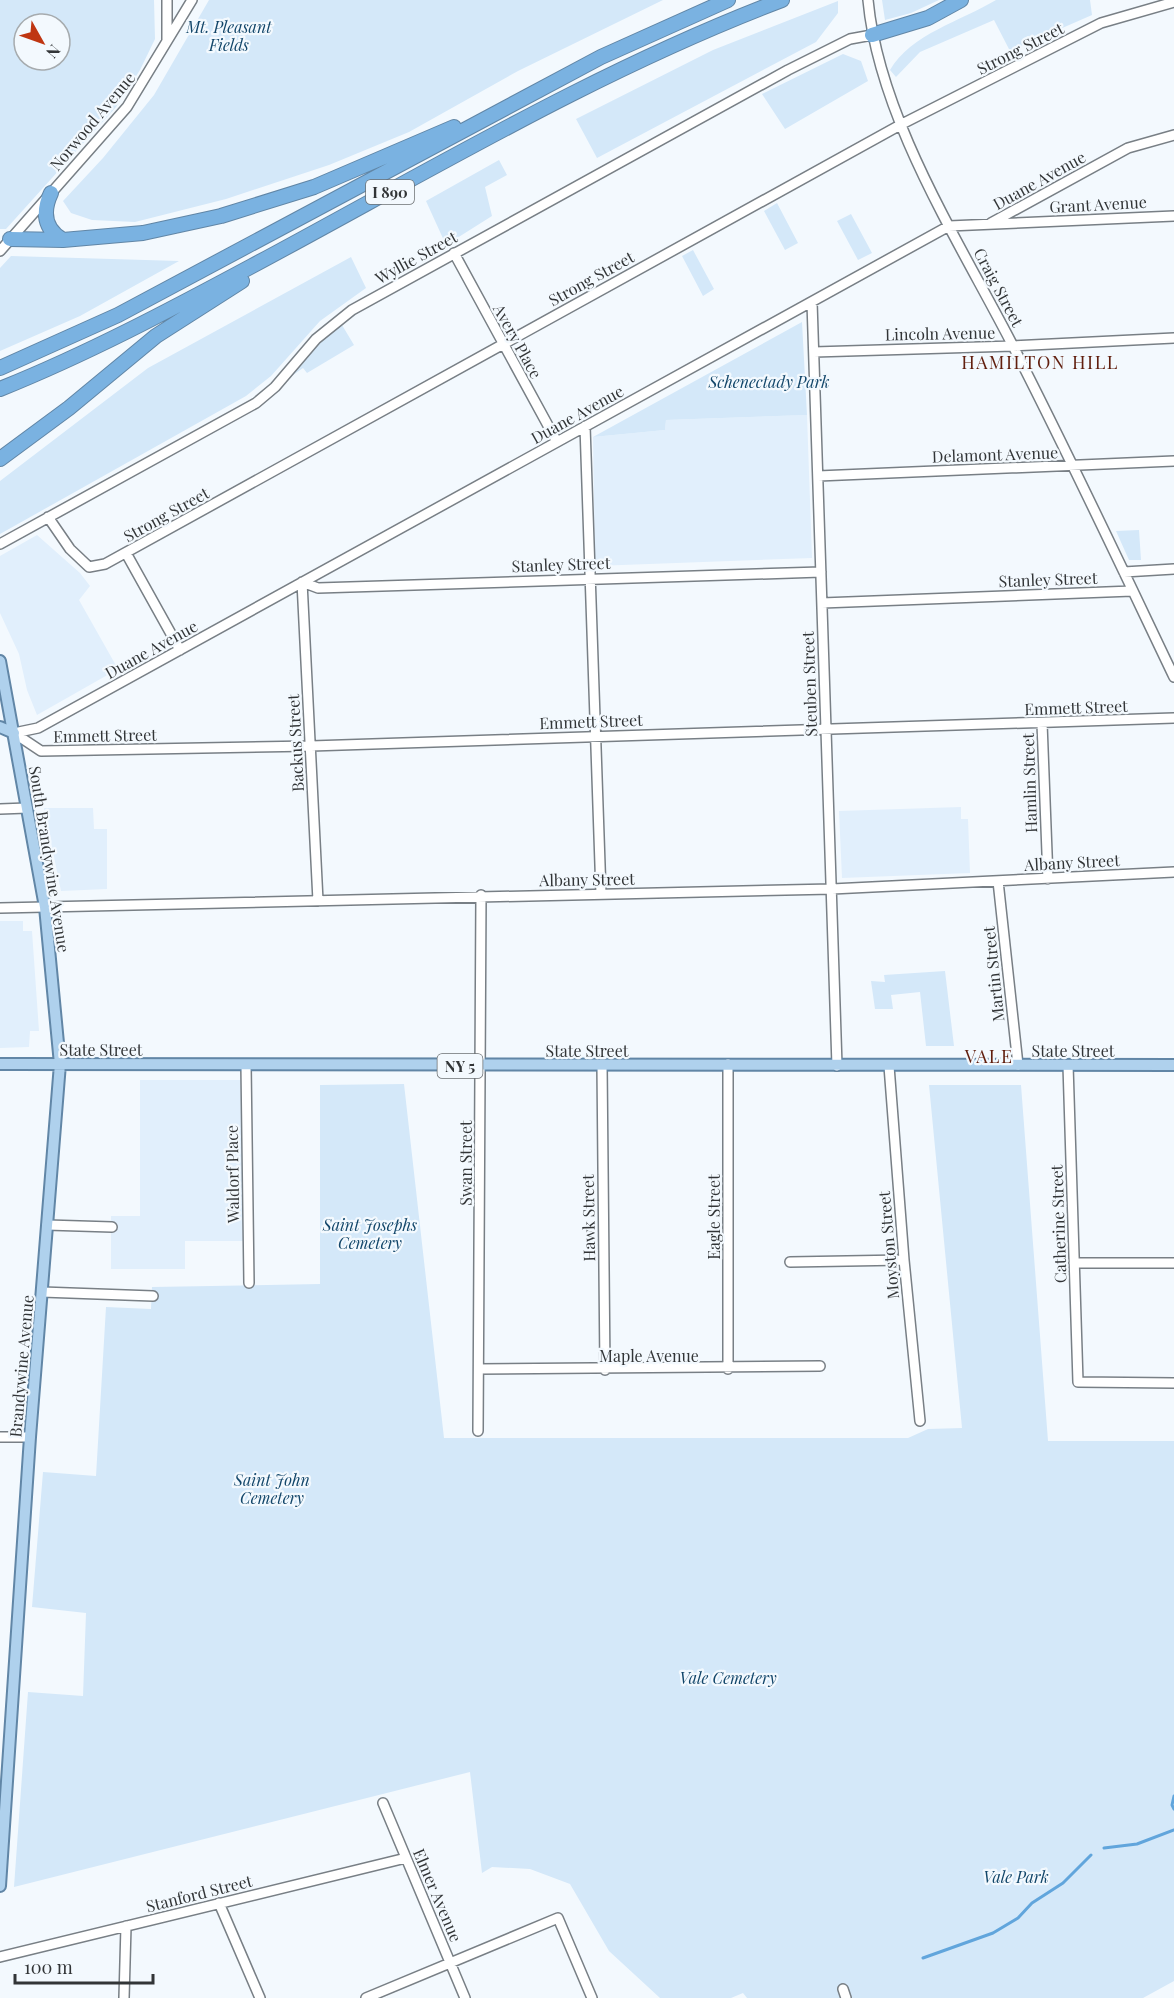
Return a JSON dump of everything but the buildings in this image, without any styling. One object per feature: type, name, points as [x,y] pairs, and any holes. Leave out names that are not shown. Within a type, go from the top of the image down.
[{"type":"highway","name":"I 890","points":[[0,368],[118,315],[600,57],[728,0]]},
{"type":"highway","name":"I 890","points":[[0,389],[127,332],[609,75],[702,32],[782,0]]},
{"type":"highway","points":[[872,35],[928,18],[960,0]]},
{"type":"highway","points":[[5,239],[63,240],[143,233],[221,216],[314,186],[512,104]]},
{"type":"highway","points":[[51,193],[46,204],[46,221],[55,235],[63,240]]},
{"type":"highway","points":[[0,459],[69,408],[165,330],[378,198]]},
{"type":"main road","name":"South Brandywine Avenue","points":[[0,661],[45,907],[60,1064]]},
{"type":"main road","points":[[0,727],[14,733]]},
{"type":"main road","name":"State Street","points":[[0,1064],[1174,1065]]},
{"type":"main road","name":"Brandywine Avenue","points":[[0,1886],[30,1437],[60,1064]]},
{"type":"street","points":[[167,0],[167,44]]},
{"type":"street","name":"Norwood Avenue","points":[[0,251],[5,239],[51,193],[127,107],[192,0]]},
{"type":"street","name":"Craig Street","points":[[868,0],[872,35],[884,80],[902,124],[949,226],[1013,346],[1174,676]]},
{"type":"street","name":"Strong Street","points":[[48,517],[70,549],[89,567],[97,567],[902,124],[1101,23],[1174,2]]},
{"type":"street","name":"Wyllie Street","points":[[0,544],[256,403],[275,387],[316,339],[352,310],[788,69],[850,39],[872,35]]},
{"type":"street","name":"Duane Avenue","points":[[14,733],[38,728],[949,226],[988,225],[1128,148],[1174,135]]},
{"type":"street","name":"Grant Avenue","points":[[988,225],[1174,216]]},
{"type":"street","name":"Avery Place","points":[[454,253],[557,442]]},
{"type":"street","name":"Steuben Street","points":[[812,302],[837,1066]]},
{"type":"street","name":"Lincoln Avenue","points":[[814,352],[1174,338]]},
{"type":"street","points":[[585,426],[601,894]]},
{"type":"street","name":"Delamont Avenue","points":[[818,476],[1174,461]]},
{"type":"street","points":[[126,553],[180,650]]},
{"type":"street","points":[[1124,572],[1174,569]]},
{"type":"street","name":"Stanley Street","points":[[302,582],[318,588],[820,572]]},
{"type":"street","name":"Backus Street","points":[[302,582],[318,901]]},
{"type":"street","name":"Stanley Street","points":[[822,603],[1132,591]]},
{"type":"street","name":"Emmett Street","points":[[14,733],[41,751],[310,746],[1174,718]]},
{"type":"street","name":"Hamlin Street","points":[[1042,723],[1048,879]]},
{"type":"street","points":[[0,809],[27,808]]},
{"type":"street","name":"Albany Street","points":[[0,909],[481,895],[832,889],[1174,872]]},
{"type":"street","name":"Martin Street","points":[[998,881],[1018,1065]]},
{"type":"street","name":"Swan Street","points":[[478,1431],[481,895]]},
{"type":"street","name":"Eagle Street","points":[[728,1064],[728,1369]]},
{"type":"street","name":"Waldorf Place","points":[[246,1065],[249,1283]]},
{"type":"street","name":"Hawk Street","points":[[602,1065],[605,1370]]},
{"type":"street","name":"Catherine Street","points":[[1068,1065],[1078,1382],[1174,1383]]},
{"type":"street","name":"Moyston Street","points":[[889,1066],[903,1260],[921,1421]]},
{"type":"street","points":[[46,1226],[112,1227]]},
{"type":"street","points":[[790,1262],[903,1260]]},
{"type":"street","points":[[1074,1263],[1174,1263]]},
{"type":"street","points":[[42,1292],[153,1296]]},
{"type":"street","name":"Maple Avenue","points":[[479,1369],[728,1369],[820,1366]]},
{"type":"street","points":[[0,1437],[30,1437]]},
{"type":"street","name":"Elmer Avenue","points":[[383,1803],[465,1998]]},
{"type":"street","name":"Stanford Street","points":[[0,1957],[406,1858]]},
{"type":"street","points":[[219,1904],[260,1998]]},
{"type":"street","points":[[366,1998],[558,1918],[592,1998]]},
{"type":"street","points":[[124,1998],[126,1926]]},
{"type":"shaded area","points":[[807,415],[812,558],[595,566],[593,437],[665,430],[666,420]]},
{"type":"shaded area","points":[[37,535],[80,573],[90,586],[79,600],[118,669],[37,715],[27,690],[19,654],[0,613],[0,556]]},
{"type":"shaded area","points":[[961,807],[961,819],[968,819],[970,873],[842,878],[839,811]]},
{"type":"shaded area","points":[[44,808],[93,808],[94,829],[107,829],[107,889],[61,891]]},
{"type":"shaded area","points":[[0,921],[23,921],[23,931],[32,931],[39,1031],[30,1031],[29,1047],[0,1048]]},
{"type":"shaded area","points":[[140,1080],[243,1080],[243,1241],[185,1241],[185,1269],[111,1269],[111,1216],[140,1216]]},
{"type":"green space","points":[[0,0],[154,0],[155,39],[140,70],[116,107],[6,229],[0,229]]},
{"type":"green space","name":"Mt. Pleasant Fields","points":[[209,0],[663,0],[518,71],[409,132],[329,165],[226,199],[135,222],[92,220],[71,213],[63,201],[103,158],[154,95]]},
{"type":"green space","points":[[882,0],[939,0],[911,13],[885,20]]},
{"type":"green space","points":[[996,0],[1090,0],[1092,15],[1010,51],[994,20],[920,52],[896,77],[890,70],[910,47],[938,29]]},
{"type":"green space","points":[[838,1],[838,13],[816,42],[597,158],[576,119],[713,50]]},
{"type":"green space","points":[[843,54],[861,61],[868,81],[785,129],[762,94]]},
{"type":"green space","points":[[499,160],[507,175],[485,187],[492,216],[446,245],[426,201]]},
{"type":"green space","points":[[777,203],[798,243],[785,250],[764,211]]},
{"type":"green space","points":[[851,214],[872,253],[858,260],[837,221]]},
{"type":"green space","points":[[693,250],[714,289],[703,296],[682,256]]},
{"type":"green space","points":[[11,256],[179,261],[80,316],[0,351],[0,268]]},
{"type":"green space","points":[[351,257],[366,288],[320,321],[271,376],[246,396],[0,534],[0,481],[148,368]]},
{"type":"green space","name":"Schenectady Park","points":[[802,322],[807,415],[666,420],[665,430],[593,437]]},
{"type":"green space","points":[[342,325],[354,345],[307,373],[303,368],[286,380],[324,338]]},
{"type":"green space","points":[[1139,530],[1141,560],[1129,560],[1116,531]]},
{"type":"green space","points":[[945,971],[954,1046],[926,1046],[920,992],[891,995],[893,1009],[875,1009],[871,981],[885,982],[884,975]]},
{"type":"green space","name":"Vale Cemetery","points":[[404,1084],[444,1438],[908,1438],[928,1429],[962,1428],[929,1085],[1021,1085],[1048,1441],[1174,1441],[1174,1981],[1143,1998],[747,1998],[743,1993],[731,1998],[660,1998],[609,1951],[570,1884],[530,1869],[492,1867],[482,1873],[470,1772],[14,1887],[28,1692],[83,1696],[86,1613],[32,1607],[43,1472],[96,1476],[106,1307],[151,1309],[152,1287],[320,1284],[320,1085]]},
{"type":"waterway","points":[[1174,1796],[1172,1805],[1174,1809]]},
{"type":"waterway","points":[[1104,1848],[1137,1844],[1174,1830]]},
{"type":"waterway","points":[[923,1958],[993,1933],[1018,1918],[1032,1903],[1063,1883],[1091,1855]]},
{"type":"district","name":"HAMILTON HILL","points":[[1040,362]]},
{"type":"district","name":"VALE","points":[[989,1056]]},
{"type":"park label","name":"Saint Josephs Cemetery","points":[[370,1233]]},
{"type":"park label","name":"Saint John Cemetery","points":[[272,1488]]},
{"type":"park label","name":"Vale Park","points":[[1016,1876]]}]
